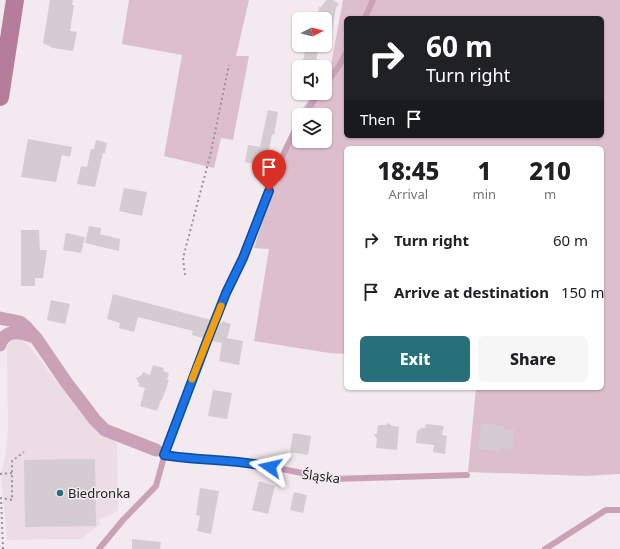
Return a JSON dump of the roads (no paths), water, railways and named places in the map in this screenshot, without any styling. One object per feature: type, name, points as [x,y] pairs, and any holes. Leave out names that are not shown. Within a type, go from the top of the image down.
[{"type":"main road","points":[[0,96],[4,41],[15,0]]},
{"type":"street","name":"Śląska","points":[[0,318],[20,322],[26,327],[36,338],[66,382],[95,420],[105,430],[160,452]]},
{"type":"street","points":[[0,345],[1,341],[7,334],[16,332],[36,338]]},
{"type":"lane","points":[[366,16],[373,0]]},
{"type":"lane","points":[[332,76],[344,57]]},
{"type":"lane","points":[[100,549],[123,520],[156,486],[160,452],[223,300],[243,258],[265,203],[277,167],[292,136]]},
{"type":"lane","name":"Śląska","points":[[160,452],[183,458],[230,460],[257,464],[332,479],[467,475]]},
{"type":"lane","points":[[545,549],[606,510],[620,510]]},
{"type":"place","name":"Biedronka","points":[[60,493]]}]
